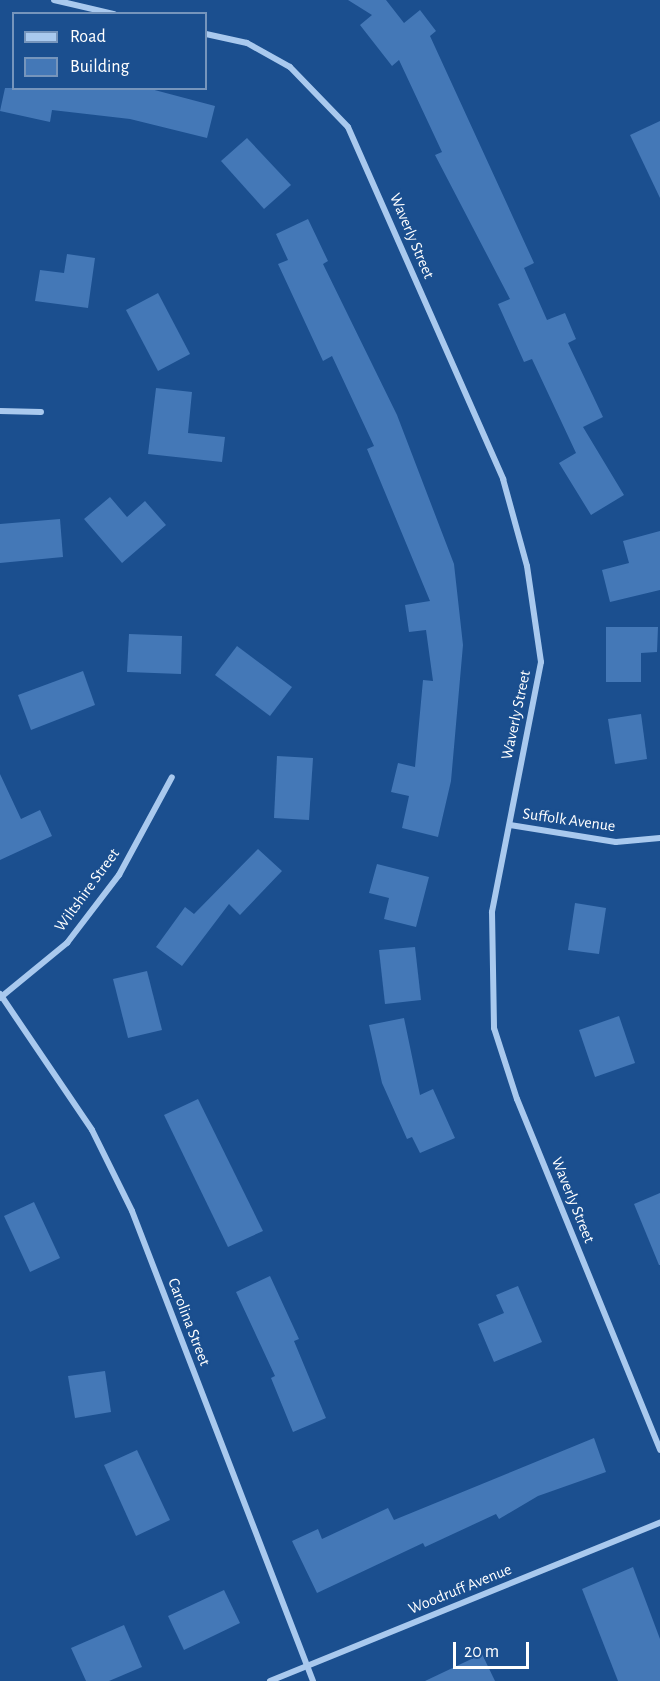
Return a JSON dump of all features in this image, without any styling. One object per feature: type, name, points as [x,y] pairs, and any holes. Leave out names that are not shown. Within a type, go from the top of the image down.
[{"type":"street","points":[[54,0],[105,12]]},
{"type":"street","name":"Waverly Street","points":[[207,34],[247,43],[290,67],[348,127],[503,479],[527,566],[541,662],[523,736],[510,825],[492,912],[494,1028],[517,1099],[660,1450]]},
{"type":"street","points":[[0,411],[41,412]]},
{"type":"street","name":"Wiltshire Street","points":[[1,996],[67,943],[119,875],[172,777]]},
{"type":"street","name":"Suffolk Avenue","points":[[510,825],[616,842],[660,838]]},
{"type":"street","name":"Carolina Street","points":[[1,996],[92,1130],[132,1211],[313,1681]]},
{"type":"street","name":"Woodruff Avenue","points":[[270,1681],[660,1523]]},
{"type":"building","points":[[348,0],[386,0],[404,23],[420,10],[436,31],[430,36],[534,263],[524,268],[547,320],[565,313],[576,339],[568,343],[603,417],[583,427],[624,495],[591,515],[559,463],[576,453],[532,359],[524,362],[498,304],[510,299],[435,155],[442,152],[399,60],[392,66],[360,25],[372,15]]},
{"type":"building","points":[[5,88],[12,88],[12,90],[155,90],[215,106],[207,138],[130,119],[52,110],[50,122],[0,111]]},
{"type":"building","points":[[660,121],[660,198],[630,135]]},
{"type":"building","points":[[247,138],[291,185],[264,209],[221,161]]},
{"type":"building","points":[[308,219],[328,261],[323,264],[397,415],[454,564],[463,645],[451,781],[438,837],[402,828],[409,796],[391,792],[398,763],[415,767],[423,680],[433,681],[426,630],[409,632],[405,605],[430,601],[367,449],[374,446],[332,356],[323,361],[278,264],[288,260],[276,234]]},
{"type":"building","points":[[67,254],[95,258],[88,308],[35,301],[40,270],[64,273]]},
{"type":"building","points":[[158,293],[190,354],[158,371],[126,310]]},
{"type":"building","points":[[156,388],[192,392],[188,433],[225,437],[222,462],[148,454]]},
{"type":"building","points":[[110,497],[127,517],[145,501],[166,525],[122,563],[84,519]]},
{"type":"building","points":[[60,519],[63,557],[0,563],[0,524]]},
{"type":"building","points":[[660,531],[660,590],[610,602],[602,570],[629,563],[623,541]]},
{"type":"building","points":[[606,627],[658,627],[657,652],[641,653],[641,682],[606,682]]},
{"type":"building","points":[[129,634],[182,636],[181,674],[127,672]]},
{"type":"building","points":[[237,646],[292,687],[270,716],[215,675]]},
{"type":"building","points":[[83,671],[95,705],[31,730],[18,695]]},
{"type":"building","points":[[641,714],[647,759],[615,764],[608,719]]},
{"type":"building","points":[[277,756],[313,758],[309,820],[274,818]]},
{"type":"building","points":[[0,774],[21,819],[40,810],[52,836],[0,860]]},
{"type":"building","points":[[258,849],[282,871],[240,915],[229,904],[182,966],[156,947],[185,907],[194,914]]},
{"type":"building","points":[[377,864],[429,877],[416,927],[384,919],[389,898],[369,893]]},
{"type":"building","points":[[575,903],[606,908],[599,954],[568,950]]},
{"type":"building","points":[[415,947],[421,1000],[385,1004],[379,950]]},
{"type":"building","points":[[147,971],[162,1030],[128,1038],[113,979]]},
{"type":"building","points":[[619,1016],[635,1063],[595,1077],[579,1030]]},
{"type":"building","points":[[404,1018],[420,1095],[433,1089],[455,1138],[420,1153],[412,1137],[407,1139],[382,1083],[369,1025]]},
{"type":"building","points":[[198,1099],[263,1231],[228,1247],[164,1115]]},
{"type":"building","points":[[660,1193],[660,1265],[659,1265],[634,1204]]},
{"type":"building","points":[[34,1202],[60,1258],[30,1272],[4,1216]]},
{"type":"building","points":[[270,1276],[299,1339],[294,1341],[326,1418],[293,1432],[271,1378],[275,1376],[236,1292]]},
{"type":"building","points":[[518,1286],[542,1342],[494,1362],[478,1324],[504,1313],[496,1295]]},
{"type":"building","points":[[105,1371],[111,1412],[75,1418],[68,1376]]},
{"type":"building","points":[[594,1438],[606,1472],[538,1496],[499,1519],[496,1514],[425,1547],[423,1543],[317,1593],[292,1541],[318,1529],[322,1539],[388,1508],[394,1520]]},
{"type":"building","points":[[137,1450],[170,1520],[136,1536],[104,1465]]},
{"type":"building","points":[[633,1567],[660,1639],[660,1681],[618,1681],[582,1589]]},
{"type":"building","points":[[224,1590],[240,1623],[184,1650],[168,1616]]},
{"type":"building","points":[[124,1625],[142,1667],[109,1681],[86,1681],[71,1648]]},
{"type":"building","points":[[482,1654],[495,1681],[425,1681]]}]
